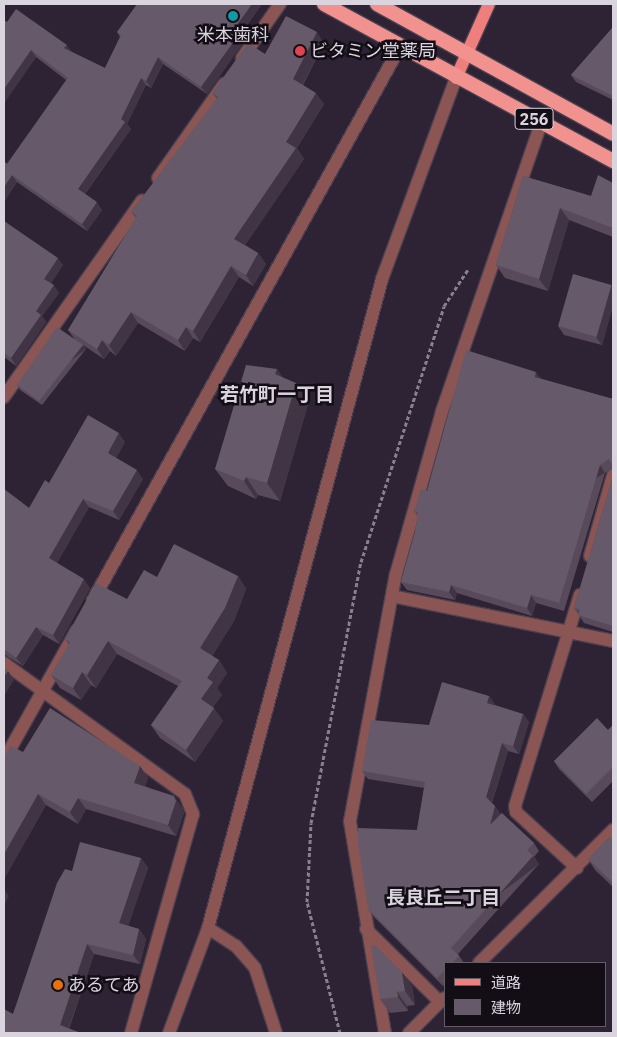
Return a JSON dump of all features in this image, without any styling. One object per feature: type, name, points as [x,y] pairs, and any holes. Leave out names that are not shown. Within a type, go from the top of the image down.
[{"type":"highway","name":"256","points":[[324,4],[456,78],[613,161]]},
{"type":"highway","name":"256","points":[[377,4],[613,134]]},
{"type":"main road","points":[[456,78],[464,53],[489,4]]},
{"type":"street","points":[[4,397],[280,4]]},
{"type":"street","points":[[4,760],[400,47]]},
{"type":"street","points":[[169,1033],[208,928],[382,279],[456,78]]},
{"type":"street","points":[[385,1033],[366,929],[350,821],[392,596],[442,410],[540,123]]},
{"type":"street","points":[[577,868],[516,812],[515,806],[570,631],[613,475]]},
{"type":"street","points":[[392,596],[613,641]]},
{"type":"street","points":[[4,663],[185,794],[193,814],[131,1033]]},
{"type":"street","points":[[480,962],[577,868],[613,830]]},
{"type":"street","points":[[208,928],[236,946],[255,968],[276,1033]]},
{"type":"street","points":[[366,929],[443,1000],[409,1033]]},
{"type":"building","points":[[137,4],[252,4],[231,33],[237,37],[201,87],[158,57],[146,81],[141,78],[121,119],[125,122],[78,189],[97,202],[82,224],[12,175],[4,187],[4,161],[7,164],[68,78],[31,50],[4,89],[4,20],[7,22],[16,9],[67,45],[64,48],[105,68],[121,35],[117,32]]},
{"type":"building","points":[[286,16],[317,32],[293,79],[316,93],[286,142],[296,148],[234,239],[258,253],[246,275],[231,266],[193,331],[186,327],[178,340],[131,312],[109,345],[102,340],[97,349],[68,330],[137,216],[131,212],[218,97],[212,93],[248,43],[265,54]]},
{"type":"building","points":[[613,27],[613,96],[571,75]]},
{"type":"building","points":[[598,175],[613,183],[613,228],[560,208],[539,279],[496,265],[523,176],[591,196]]},
{"type":"building","points":[[4,221],[58,258],[44,279],[54,285],[36,311],[41,315],[11,358],[4,353]]},
{"type":"building","points":[[573,274],[611,285],[597,337],[558,326]]},
{"type":"building","points":[[57,327],[83,345],[39,401],[17,385]]},
{"type":"building","points":[[466,350],[536,372],[535,377],[613,399],[613,466],[609,459],[600,465],[559,603],[531,595],[527,608],[451,585],[449,592],[401,582],[415,532],[418,512],[414,511],[421,489],[427,491]]},
{"type":"building","points":[[246,365],[277,369],[275,374],[296,383],[267,483],[246,477],[244,481],[215,469]]},
{"type":"building","points":[[88,415],[119,433],[108,453],[137,470],[113,511],[83,499],[49,558],[84,579],[53,635],[36,627],[16,658],[4,649],[4,489],[29,508],[45,480],[49,483]]},
{"type":"building","points":[[613,476],[613,626],[578,615],[580,610],[574,608]]},
{"type":"building","points":[[174,544],[238,576],[225,608],[200,648],[219,660],[207,678],[213,682],[201,699],[214,708],[186,750],[151,725],[182,681],[108,641],[87,675],[82,672],[73,688],[51,675],[70,642],[65,639],[96,583],[127,599],[144,570],[157,577]]},
{"type":"building","points":[[4,668],[8,671],[4,677]]},
{"type":"building","points":[[442,682],[489,696],[487,703],[523,714],[513,746],[502,743],[486,797],[495,806],[490,825],[502,813],[534,843],[527,850],[533,856],[451,948],[459,956],[453,962],[444,962],[444,971],[437,978],[368,909],[358,843],[358,828],[417,830],[425,782],[362,771],[371,720],[429,725]]},
{"type":"building","points":[[50,708],[140,766],[134,783],[174,796],[176,801],[168,825],[78,798],[70,812],[38,794],[4,854],[4,758],[11,746],[23,752]]},
{"type":"building","points":[[597,718],[608,730],[613,725],[613,767],[586,794],[554,761]]},
{"type":"building","points":[[609,837],[613,842],[613,883],[588,859]]},
{"type":"building","points":[[80,842],[141,858],[119,923],[139,929],[133,955],[87,944],[60,1025],[81,1033],[4,1033],[4,1009],[13,1014],[57,883],[65,869],[72,871]]},
{"type":"building","points":[[375,945],[402,972],[405,991],[397,992],[398,997],[380,999],[371,946]]},
{"type":"place","name":"米本歯科","points":[[233,16]]},
{"type":"place","name":"ビタミン堂薬局","points":[[300,51]]},
{"type":"place","name":"あるてあ","points":[[58,985]]},
{"type":"district","name":"若竹町一丁目","points":[[277,395]]},
{"type":"district","name":"長良丘二丁目","points":[[443,898]]}]
